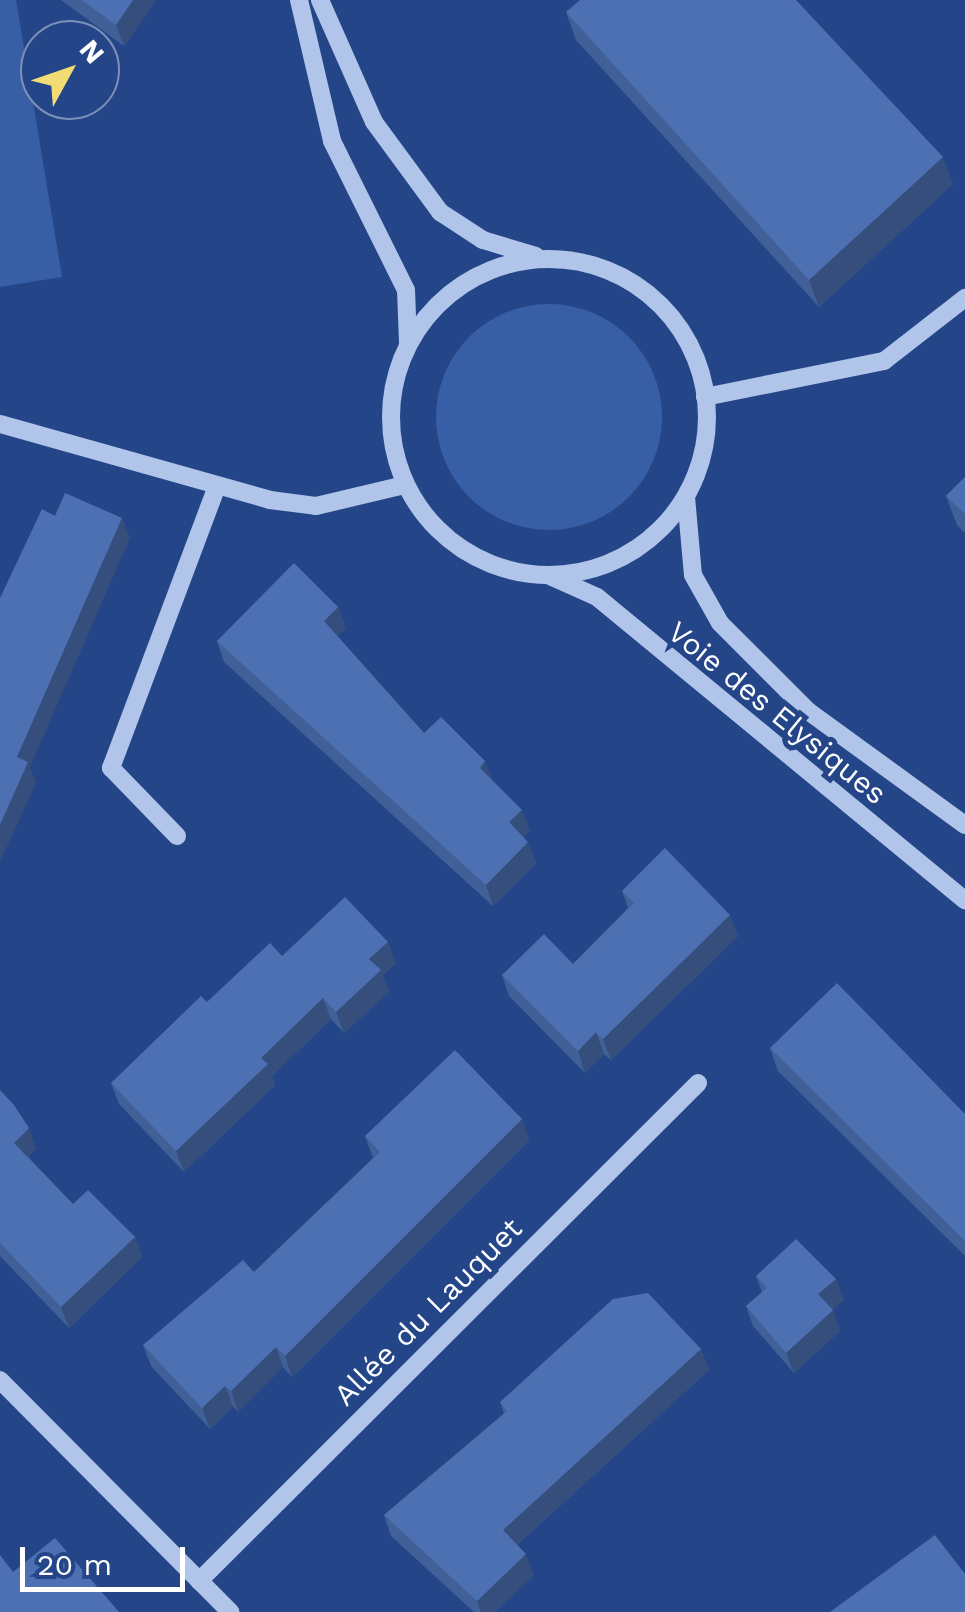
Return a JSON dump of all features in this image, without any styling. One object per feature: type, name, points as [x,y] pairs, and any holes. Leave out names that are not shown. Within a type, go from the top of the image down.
[{"type":"street","points":[[299,0],[332,141],[406,290],[408,342],[390,411],[405,485],[466,552],[550,576],[614,562],[660,531],[686,497],[704,455],[705,397],[686,338],[636,284],[595,264],[542,258],[482,240],[440,212],[374,122],[320,0]]},
{"type":"street","points":[[408,342],[463,282],[542,258]]},
{"type":"street","points":[[705,397],[884,360],[965,298]]},
{"type":"street","points":[[0,424],[216,488],[316,506],[405,485]]},
{"type":"street","points":[[177,836],[110,768],[216,488]]},
{"type":"street","name":"Voie des Elysiques","points":[[686,497],[693,575],[720,623],[808,711],[965,825]]},
{"type":"street","name":"Voie des Elysiques","points":[[550,576],[597,598],[965,900]]},
{"type":"street","name":"Allée du Lauquet","points":[[199,1581],[698,1083]]},
{"type":"street","points":[[0,1380],[230,1612]]},
{"type":"shaded area","points":[[0,0],[16,0],[20,24],[20,120],[36,120],[62,277],[0,287]]},
{"type":"shaded area","points":[[549,304],[592,313],[629,337],[653,374],[662,417],[653,460],[629,497],[592,521],[549,530],[506,521],[469,497],[445,460],[436,417],[445,374],[469,337],[506,313]]},
{"type":"building","points":[[82,0],[133,0],[119,20],[109,20]]},
{"type":"building","points":[[580,0],[796,0],[943,157],[809,280],[566,12]]},
{"type":"building","points":[[965,477],[965,514],[946,496]]},
{"type":"building","points":[[65,493],[122,518],[17,757],[28,762],[0,825],[0,598],[42,509],[55,516]]},
{"type":"building","points":[[294,563],[338,607],[324,621],[424,733],[441,717],[485,761],[480,768],[522,810],[509,822],[528,842],[486,885],[217,641]]},
{"type":"building","points":[[665,848],[730,915],[603,1039],[596,1032],[578,1051],[502,975],[544,934],[573,964],[634,903],[622,891]]},
{"type":"building","points":[[345,897],[388,942],[369,959],[381,970],[336,1012],[323,998],[261,1058],[268,1064],[176,1151],[111,1083],[201,996],[207,1002],[270,943],[282,956]]},
{"type":"building","points":[[837,983],[965,1114],[965,1241],[770,1048]]},
{"type":"building","points":[[455,1050],[522,1119],[285,1356],[276,1347],[231,1391],[225,1386],[202,1408],[143,1345],[243,1260],[254,1272],[380,1152],[365,1136]]},
{"type":"building","points":[[0,1090],[29,1128],[14,1143],[73,1204],[88,1190],[135,1237],[61,1307],[0,1243]]},
{"type":"building","points":[[796,1239],[836,1279],[818,1294],[833,1310],[786,1353],[746,1306],[767,1288],[756,1276]]},
{"type":"building","points":[[648,1293],[701,1349],[503,1530],[526,1554],[477,1601],[384,1515],[507,1411],[500,1402],[613,1299]]},
{"type":"building","points":[[935,1535],[965,1574],[965,1612],[830,1612]]},
{"type":"building","points":[[55,1538],[119,1612],[0,1612],[0,1555],[13,1572]]}]
